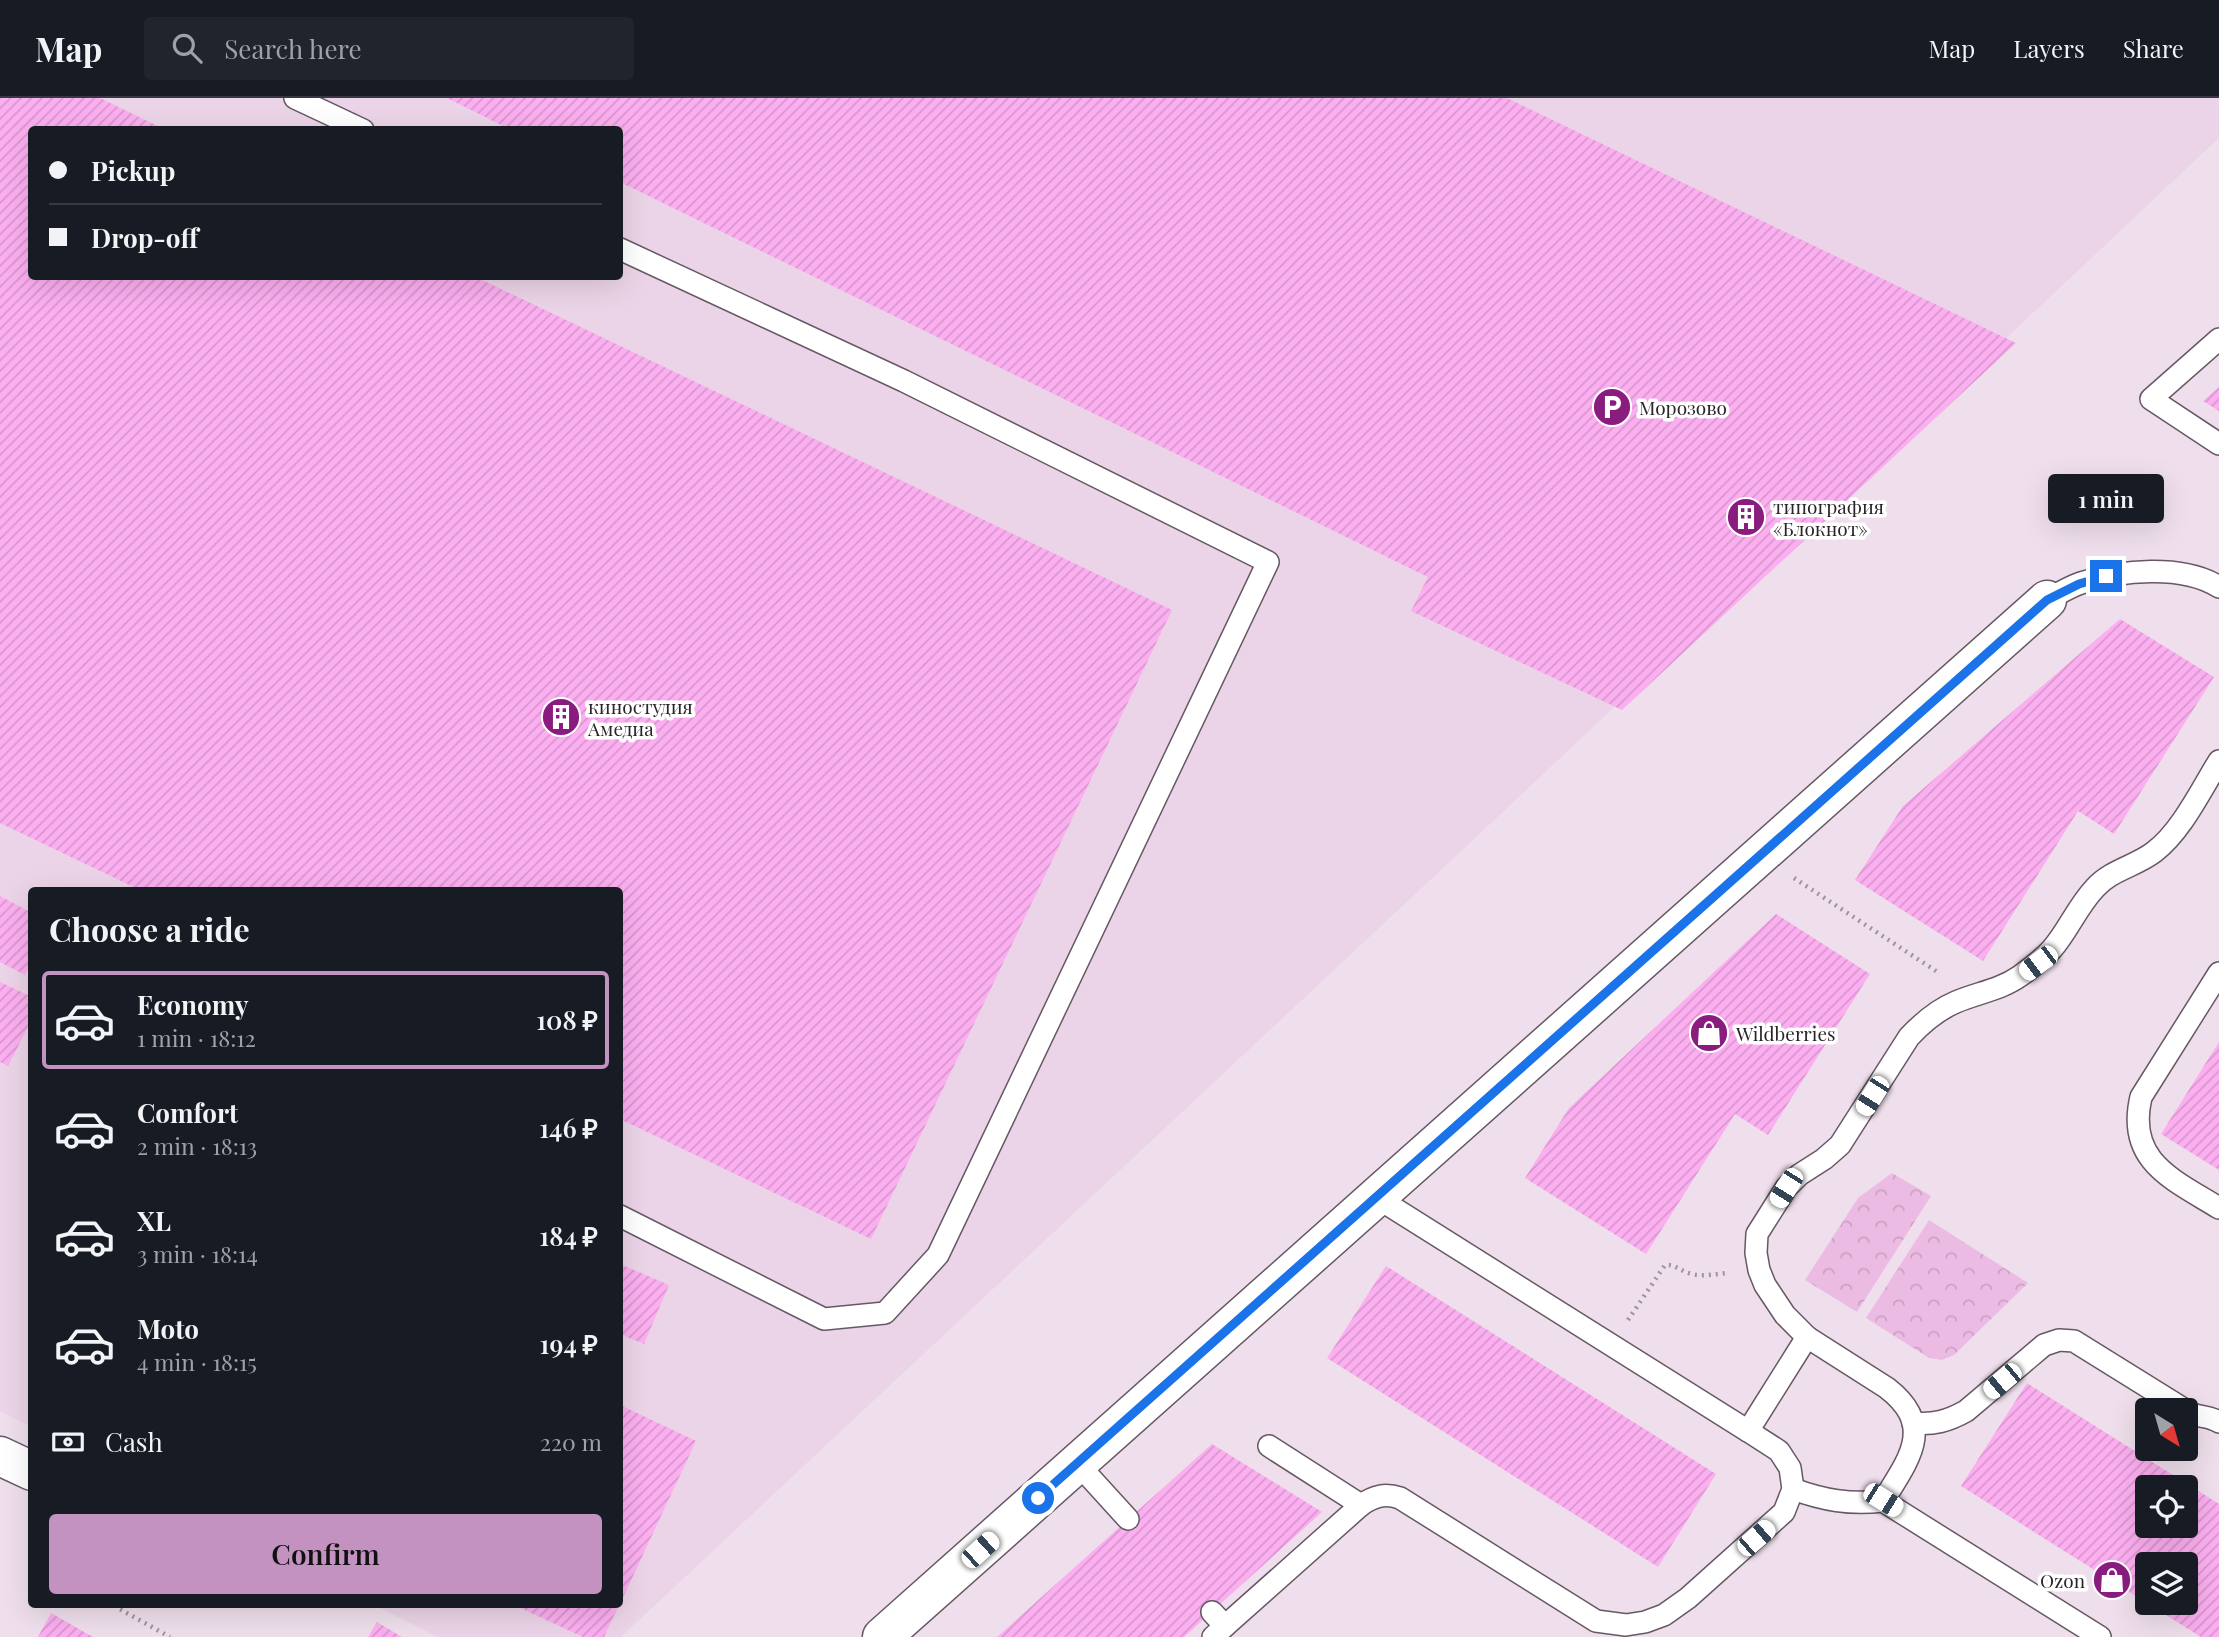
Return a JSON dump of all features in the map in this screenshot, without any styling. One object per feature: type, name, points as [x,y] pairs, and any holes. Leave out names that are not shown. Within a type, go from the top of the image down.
[{"type":"street","points":[[882,1637],[2047,600]]},
{"type":"street","points":[[0,1456],[28,1469]]},
{"type":"lane","points":[[295,98],[354,126]]},
{"type":"lane","points":[[623,250],[904,381],[1268,562],[938,1255],[885,1313],[824,1319],[623,1218]]},
{"type":"lane","points":[[2219,339],[2151,399],[2219,444]]},
{"type":"lane","points":[[2047,600],[2079,584],[2133,572],[2193,577],[2219,587]]},
{"type":"lane","points":[[1883,1500],[1914,1446],[1910,1414],[1898,1397],[1807,1337],[1785,1315],[1772,1298],[1759,1270],[1757,1234],[1786,1188],[1840,1145],[1909,1037],[1922,1023],[1945,1008],[2000,987],[2038,963],[2054,947],[2081,904],[2098,884],[2119,870],[2146,858],[2165,843],[2219,761]]},
{"type":"lane","points":[[2219,972],[2141,1097],[2137,1115],[2138,1132],[2149,1158],[2172,1178],[2219,1208]]},
{"type":"lane","points":[[1216,1625],[1361,1505],[1371,1498],[1383,1495],[1400,1498],[1595,1621],[1626,1625],[1645,1622],[1664,1615],[1688,1598],[1774,1523],[1784,1511],[1793,1489],[1790,1468],[1780,1451],[1376,1197]]},
{"type":"lane","points":[[1748,1431],[1769,1380],[1807,1337]]},
{"type":"lane","points":[[1913,1423],[1938,1423],[1966,1411],[2044,1345],[2059,1340],[2074,1341],[2164,1398]]},
{"type":"lane","points":[[2198,1418],[2211,1417],[2219,1422]]},
{"type":"lane","points":[[1269,1446],[1361,1505]]},
{"type":"lane","points":[[1077,1463],[1128,1519]]},
{"type":"lane","points":[[1793,1489],[1829,1500],[1858,1503],[1883,1500],[2100,1637]]},
{"type":"path","points":[[1760,855],[1975,997]]},
{"type":"path","points":[[1612,1346],[1665,1265],[1674,1265],[1692,1275],[1704,1276],[1759,1270]]},
{"type":"path","points":[[118,1608],[170,1637]]},
{"type":"shaded area","points":[[0,98],[2219,98],[2219,138],[621,1637],[437,1637],[381,1608],[623,1608],[623,887],[28,887],[28,1425],[0,1411]]},
{"type":"green space","points":[[1892,1173],[1931,1196],[1857,1312],[1805,1280],[1858,1198]]},
{"type":"green space","points":[[1929,1220],[2028,1283],[1954,1355],[1942,1360],[1929,1358],[1866,1318]]},
{"type":"building","name":"киностудия Амедиа","points":[[0,98],[100,98],[158,126],[28,126],[28,280],[482,280],[1172,610],[871,1239],[623,1120],[623,887],[134,887],[0,823]]},
{"type":"building","points":[[447,98],[1507,98],[2016,343],[1622,710],[1411,611],[1428,577],[623,183],[623,126],[503,126]]},
{"type":"building","points":[[2219,387],[2219,411],[2203,401]]},
{"type":"building","points":[[2120,619],[2214,677],[2114,834],[2078,811],[1983,961],[1855,880],[1903,806]]},
{"type":"building","points":[[0,896],[28,911],[28,969],[25,975],[0,962]]},
{"type":"building","points":[[1776,914],[1870,974],[1768,1135],[1735,1114],[1646,1254],[1525,1178],[1569,1108]]},
{"type":"building","points":[[0,982],[28,995],[28,1027],[8,1066],[0,1062]]},
{"type":"building","points":[[2219,1042],[2219,1170],[2161,1134]]},
{"type":"building","points":[[623,1265],[669,1285],[644,1344],[623,1335]]},
{"type":"building","points":[[1386,1266],[1716,1474],[1658,1567],[1327,1358]]},
{"type":"building","points":[[2027,1383],[2135,1451],[2135,1461],[2151,1461],[2173,1475],[2135,1475],[2135,1538],[2198,1538],[2198,1491],[2219,1504],[2219,1637],[2201,1637],[2166,1615],[2198,1615],[2198,1552],[2135,1552],[2135,1595],[1961,1486]]},
{"type":"building","points":[[623,1406],[696,1441],[623,1598]]},
{"type":"building","points":[[1212,1444],[1322,1512],[1184,1637],[997,1637]]},
{"type":"building","points":[[520,1608],[618,1608],[604,1637],[583,1637]]},
{"type":"building","points":[[51,1613],[93,1637],[38,1637]]},
{"type":"building","points":[[377,1622],[402,1637],[368,1637]]},
{"type":"place","name":"Морозово","points":[[1612,407]]},
{"type":"place","name":"типография «Блокнот»","points":[[1746,517]]},
{"type":"place","name":"киностудия Амедиа","points":[[561,717]]},
{"type":"place","name":"Wildberries","points":[[1709,1033]]},
{"type":"place","name":"Ozon","points":[[2112,1580]]},
{"type":"route","points":[[1038,1498],[2047,600],[2079,584],[2106,576]]}]
